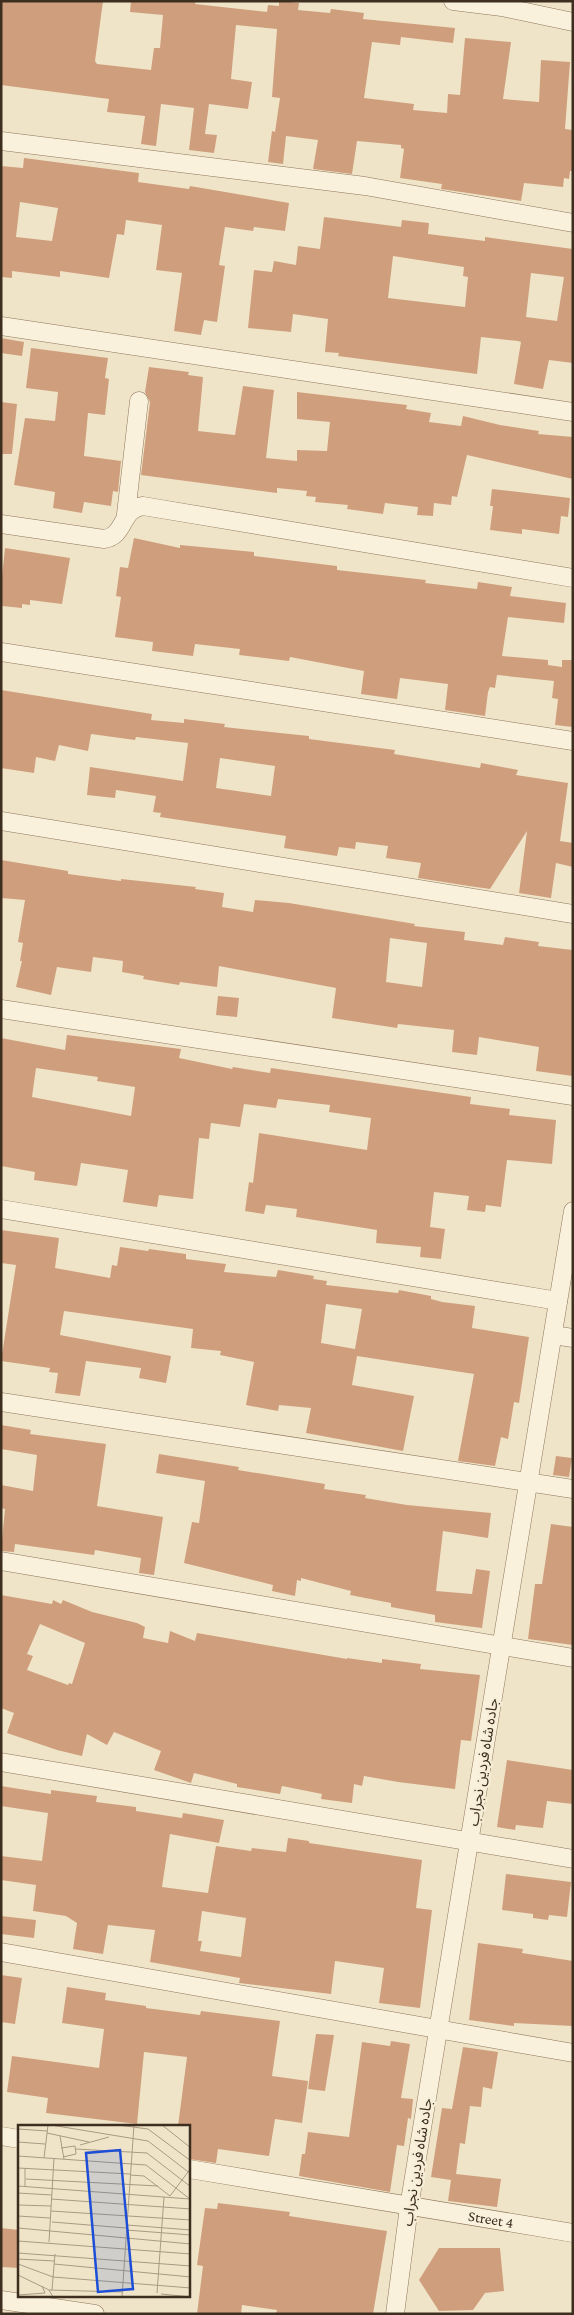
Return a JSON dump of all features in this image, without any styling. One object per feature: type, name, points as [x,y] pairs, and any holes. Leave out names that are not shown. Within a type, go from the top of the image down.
[{"type":"street","points":[[453,1],[502,7],[573,22]]},
{"type":"street","points":[[1,141],[365,186],[573,223]]},
{"type":"street","points":[[1,326],[573,412]]},
{"type":"street","points":[[1,524],[104,539],[113,538],[119,532],[126,514],[139,401]]},
{"type":"street","points":[[126,514],[134,507],[143,506],[573,578]]},
{"type":"street","points":[[1,652],[573,741]]},
{"type":"street","points":[[1,821],[573,914]]},
{"type":"street","points":[[1,1009],[573,1096]]},
{"type":"street","points":[[1,1209],[558,1301]]},
{"type":"street","name":"جاده شاه فردین نجراب","points":[[395,2314],[409,2207],[530,1482],[558,1301],[569,1258],[573,1211]]},
{"type":"street","points":[[553,1335],[573,1338]]},
{"type":"street","points":[[1,1402],[573,1489]]},
{"type":"street","points":[[1,1561],[573,1658]]},
{"type":"street","points":[[1,1762],[573,1859]]},
{"type":"street","points":[[1,1952],[573,2053]]},
{"type":"street","points":[[1,2136],[18,2139]]},
{"type":"street","name":"Street 4","points":[[190,2169],[573,2233]]},
{"type":"street","points":[[1,2300],[95,2314]]},
{"type":"building","points":[[1,1],[103,1],[95,61],[97,64],[151,70],[154,48],[160,48],[163,15],[130,12],[131,1],[196,1],[195,4],[267,12],[268,5],[279,6],[279,1],[299,3],[298,10],[330,13],[331,9],[364,13],[363,19],[455,28],[453,43],[401,37],[400,45],[372,42],[364,98],[414,104],[413,110],[447,113],[448,94],[460,95],[465,38],[511,42],[503,99],[539,102],[541,60],[570,62],[565,129],[573,130],[573,171],[570,171],[569,179],[564,178],[563,187],[524,183],[521,201],[441,189],[442,184],[400,178],[404,149],[401,148],[401,145],[357,141],[352,174],[313,169],[318,140],[286,136],[283,164],[268,162],[272,131],[275,132],[280,98],[272,97],[277,29],[236,25],[231,79],[252,82],[248,109],[209,104],[205,134],[217,135],[214,153],[189,150],[194,108],[161,104],[156,146],[141,144],[145,116],[107,112],[109,99],[1,85]]},
{"type":"building","points":[[24,158],[139,173],[138,182],[189,189],[190,186],[289,203],[285,231],[254,227],[253,231],[225,227],[219,265],[225,266],[217,322],[204,320],[201,335],[174,331],[182,273],[156,270],[162,225],[126,220],[124,235],[117,234],[109,278],[60,271],[60,277],[12,271],[12,278],[1,277],[1,166],[23,168]],"holes":[[[20,202],[58,208],[52,241],[16,237]]]},
{"type":"building","points":[[324,217],[401,227],[402,220],[429,223],[428,234],[485,241],[485,237],[573,249],[573,363],[549,360],[543,389],[514,384],[521,342],[518,341],[481,337],[477,374],[338,356],[339,353],[325,352],[328,319],[293,314],[291,332],[248,328],[254,270],[272,272],[274,261],[296,265],[298,246],[320,249]],"holes":[[[393,256],[464,267],[463,276],[468,277],[465,307],[388,298]],[[531,273],[564,277],[557,321],[526,317]]]},
{"type":"building","points":[[1,338],[24,342],[22,356],[1,353]]},
{"type":"building","points":[[31,348],[108,358],[105,378],[109,379],[105,415],[88,413],[84,456],[121,461],[118,492],[113,491],[111,506],[84,502],[82,513],[53,508],[55,492],[14,485],[25,418],[55,421],[58,392],[26,388]]},
{"type":"building","points":[[149,367],[189,372],[188,375],[203,377],[198,431],[235,435],[243,386],[274,390],[266,458],[297,461],[297,450],[327,451],[330,422],[297,419],[297,392],[407,405],[406,409],[431,413],[429,422],[461,426],[463,416],[500,425],[539,431],[538,434],[573,437],[573,479],[467,455],[457,497],[452,496],[451,505],[434,503],[433,516],[417,515],[418,507],[385,503],[383,514],[347,509],[348,505],[315,502],[316,497],[306,496],[307,491],[277,488],[277,493],[141,475],[150,402],[145,392]]},
{"type":"building","points":[[1,402],[17,404],[12,454],[1,454]]},
{"type":"building","points":[[492,489],[570,498],[568,517],[561,516],[559,534],[522,529],[522,534],[490,530],[493,506],[490,506]]},
{"type":"building","points":[[134,538],[180,548],[180,545],[254,552],[254,556],[337,566],[337,570],[426,580],[425,583],[477,589],[478,582],[512,587],[510,596],[566,603],[564,623],[508,617],[502,656],[548,660],[548,665],[562,667],[562,660],[573,660],[573,727],[555,725],[558,699],[552,698],[554,681],[497,675],[495,688],[490,687],[488,692],[485,716],[445,710],[448,684],[400,678],[397,699],[361,694],[364,671],[290,657],[289,661],[239,655],[240,649],[195,644],[193,656],[152,651],[153,642],[115,637],[121,597],[116,596],[120,567],[128,568]]},
{"type":"building","points":[[5,548],[70,558],[62,604],[30,600],[30,605],[22,604],[22,608],[2,606]]},
{"type":"building","points":[[1,690],[152,714],[151,720],[184,723],[184,719],[225,724],[224,727],[309,736],[309,739],[395,750],[394,754],[480,768],[481,763],[518,770],[516,775],[568,783],[560,841],[573,843],[573,867],[556,863],[551,898],[519,893],[527,831],[490,889],[469,886],[418,878],[421,863],[386,858],[388,846],[356,842],[355,849],[339,847],[337,856],[284,848],[286,836],[160,817],[161,813],[153,812],[156,796],[116,790],[115,798],[87,795],[90,767],[183,781],[188,743],[136,737],[135,740],[91,734],[88,751],[59,745],[55,761],[36,757],[34,773],[1,768]],"holes":[[[220,758],[275,766],[271,796],[216,788]]]},
{"type":"building","points":[[1,860],[68,871],[68,874],[121,881],[121,879],[196,887],[195,889],[224,893],[222,907],[253,912],[255,900],[289,903],[415,924],[414,926],[465,932],[464,940],[503,945],[505,937],[539,942],[538,946],[573,950],[573,1076],[536,1071],[539,1047],[479,1037],[477,1055],[452,1052],[454,1030],[398,1024],[397,1028],[332,1018],[336,988],[219,966],[217,987],[180,982],[179,985],[143,979],[144,976],[122,972],[123,961],[93,957],[91,972],[57,967],[51,995],[16,987],[22,961],[20,961],[23,943],[18,942],[25,900],[1,898]],"holes":[[[390,938],[427,943],[422,987],[386,982]]]},
{"type":"building","points":[[218,996],[239,998],[237,1017],[216,1015]]},
{"type":"building","points":[[67,1035],[181,1049],[179,1058],[232,1069],[233,1067],[270,1073],[271,1068],[471,1097],[470,1104],[510,1109],[509,1115],[556,1120],[552,1164],[507,1160],[501,1207],[486,1205],[485,1212],[467,1210],[469,1196],[434,1192],[430,1227],[445,1229],[441,1259],[420,1257],[421,1247],[376,1243],[377,1230],[296,1217],[297,1209],[266,1205],[264,1214],[245,1211],[249,1182],[253,1183],[259,1133],[367,1150],[371,1118],[329,1112],[330,1105],[278,1099],[276,1108],[244,1104],[240,1127],[211,1123],[209,1139],[199,1138],[193,1199],[159,1195],[157,1207],[123,1202],[128,1170],[81,1163],[77,1186],[34,1180],[35,1172],[1,1166],[1,1038],[65,1050]],"holes":[[[36,1068],[98,1077],[97,1081],[135,1087],[131,1116],[32,1097]]]},
{"type":"building","points":[[1,1230],[59,1238],[55,1268],[110,1278],[112,1265],[117,1266],[120,1247],[148,1251],[149,1249],[186,1254],[186,1259],[226,1264],[224,1272],[276,1277],[278,1270],[314,1276],[313,1279],[327,1281],[326,1285],[398,1293],[399,1290],[431,1296],[431,1299],[442,1302],[475,1306],[472,1328],[529,1337],[519,1403],[514,1402],[508,1439],[501,1437],[495,1466],[458,1461],[474,1374],[357,1356],[352,1385],[414,1396],[403,1451],[306,1433],[311,1408],[279,1405],[278,1411],[246,1405],[254,1362],[220,1355],[221,1351],[191,1348],[193,1329],[64,1311],[60,1335],[171,1356],[166,1383],[139,1378],[141,1368],[86,1361],[80,1396],[55,1393],[58,1373],[49,1372],[50,1368],[1,1361],[16,1265],[1,1263]],"holes":[[[326,1304],[362,1309],[355,1349],[321,1343]]]},
{"type":"building","points":[[1,1425],[31,1430],[30,1434],[106,1444],[97,1506],[163,1517],[154,1575],[139,1573],[141,1558],[95,1550],[94,1555],[15,1544],[14,1552],[1,1551],[5,1509],[1,1508],[1,1485],[33,1491],[37,1455],[1,1449]]},
{"type":"building","points":[[159,1454],[239,1467],[238,1470],[325,1484],[324,1489],[366,1495],[365,1498],[407,1505],[491,1513],[488,1538],[443,1531],[436,1591],[472,1594],[476,1569],[490,1571],[482,1628],[435,1622],[435,1615],[391,1607],[391,1603],[350,1595],[351,1591],[301,1578],[301,1581],[297,1580],[295,1596],[272,1591],[273,1585],[184,1563],[192,1522],[199,1523],[205,1481],[156,1473]]},
{"type":"building","points":[[556,1456],[572,1458],[569,1477],[553,1475]]},
{"type":"building","points":[[551,1524],[573,1527],[573,1645],[528,1639],[535,1584],[542,1584]]},
{"type":"building","points":[[1,1595],[52,1604],[53,1600],[61,1604],[63,1600],[92,1612],[137,1623],[145,1627],[143,1638],[168,1643],[170,1631],[195,1641],[197,1633],[347,1659],[382,1663],[382,1659],[421,1664],[420,1669],[480,1675],[471,1741],[461,1740],[455,1789],[364,1776],[362,1786],[354,1784],[352,1803],[321,1799],[322,1794],[282,1786],[280,1794],[237,1787],[237,1784],[194,1773],[191,1783],[154,1770],[161,1751],[114,1732],[107,1745],[87,1734],[82,1756],[57,1750],[7,1733],[14,1713],[1,1708]],"holes":[[[40,1624],[85,1643],[72,1684],[69,1683],[68,1685],[27,1670],[33,1656],[27,1654]]]},
{"type":"building","points":[[507,1760],[573,1770],[573,1804],[547,1801],[543,1828],[516,1825],[515,1830],[497,1827]]},
{"type":"building","points":[[1,1786],[51,1794],[51,1790],[97,1796],[96,1802],[136,1807],[136,1811],[182,1818],[183,1813],[224,1820],[219,1843],[170,1834],[162,1887],[208,1893],[216,1846],[251,1851],[252,1848],[286,1852],[288,1838],[309,1841],[309,1843],[422,1860],[416,1908],[432,1910],[420,2008],[379,2003],[384,1968],[335,1961],[331,1994],[239,1983],[240,1978],[150,1962],[155,1930],[108,1925],[103,1954],[73,1949],[77,1923],[66,1916],[33,1911],[36,1885],[1,1880],[1,1856],[42,1861],[48,1813],[1,1806]],"holes":[[[202,1911],[246,1918],[241,1957],[200,1951],[202,1941],[198,1941]]]},
{"type":"building","points":[[506,1874],[571,1882],[567,1917],[549,1915],[548,1920],[533,1918],[533,1914],[502,1910]]},
{"type":"building","points":[[1,1916],[36,1920],[34,1938],[1,1934]]},
{"type":"building","points":[[478,1943],[523,1949],[522,1953],[573,1961],[573,2026],[514,2023],[514,2026],[469,2020]]},
{"type":"building","points":[[1,1975],[22,1978],[15,2024],[1,2022]]},
{"type":"building","points":[[67,1987],[106,1993],[105,2000],[146,2006],[146,2008],[200,2015],[201,2011],[280,2021],[272,2076],[308,2081],[302,2123],[275,2119],[269,2156],[218,2149],[216,2163],[190,2159],[190,2125],[178,2125],[187,2057],[144,2052],[137,2124],[46,2113],[48,2098],[7,2092],[12,2056],[99,2068],[104,2029],[62,2023]]},
{"type":"building","points":[[316,2034],[334,2035],[325,2091],[308,2089]]},
{"type":"building","points":[[391,2041],[410,2044],[401,2098],[413,2099],[411,2119],[408,2118],[404,2146],[397,2145],[390,2192],[299,2176],[308,2132],[349,2137],[362,2042],[390,2046]]},
{"type":"building","points":[[463,2047],[498,2052],[492,2089],[483,2087],[481,2107],[470,2106],[465,2144],[460,2143],[456,2174],[501,2179],[497,2207],[448,2201],[451,2180],[431,2177],[442,2108],[452,2109]]},
{"type":"building","points":[[218,2203],[290,2212],[289,2216],[387,2231],[373,2314],[276,2314],[277,2310],[242,2305],[241,2314],[197,2314],[203,2266],[197,2265],[205,2208],[217,2209]]},
{"type":"building","points":[[1,2228],[18,2230],[18,2268],[1,2267]]},
{"type":"building","points":[[439,2248],[500,2248],[504,2291],[485,2293],[473,2310],[439,2311],[419,2280]]}]
